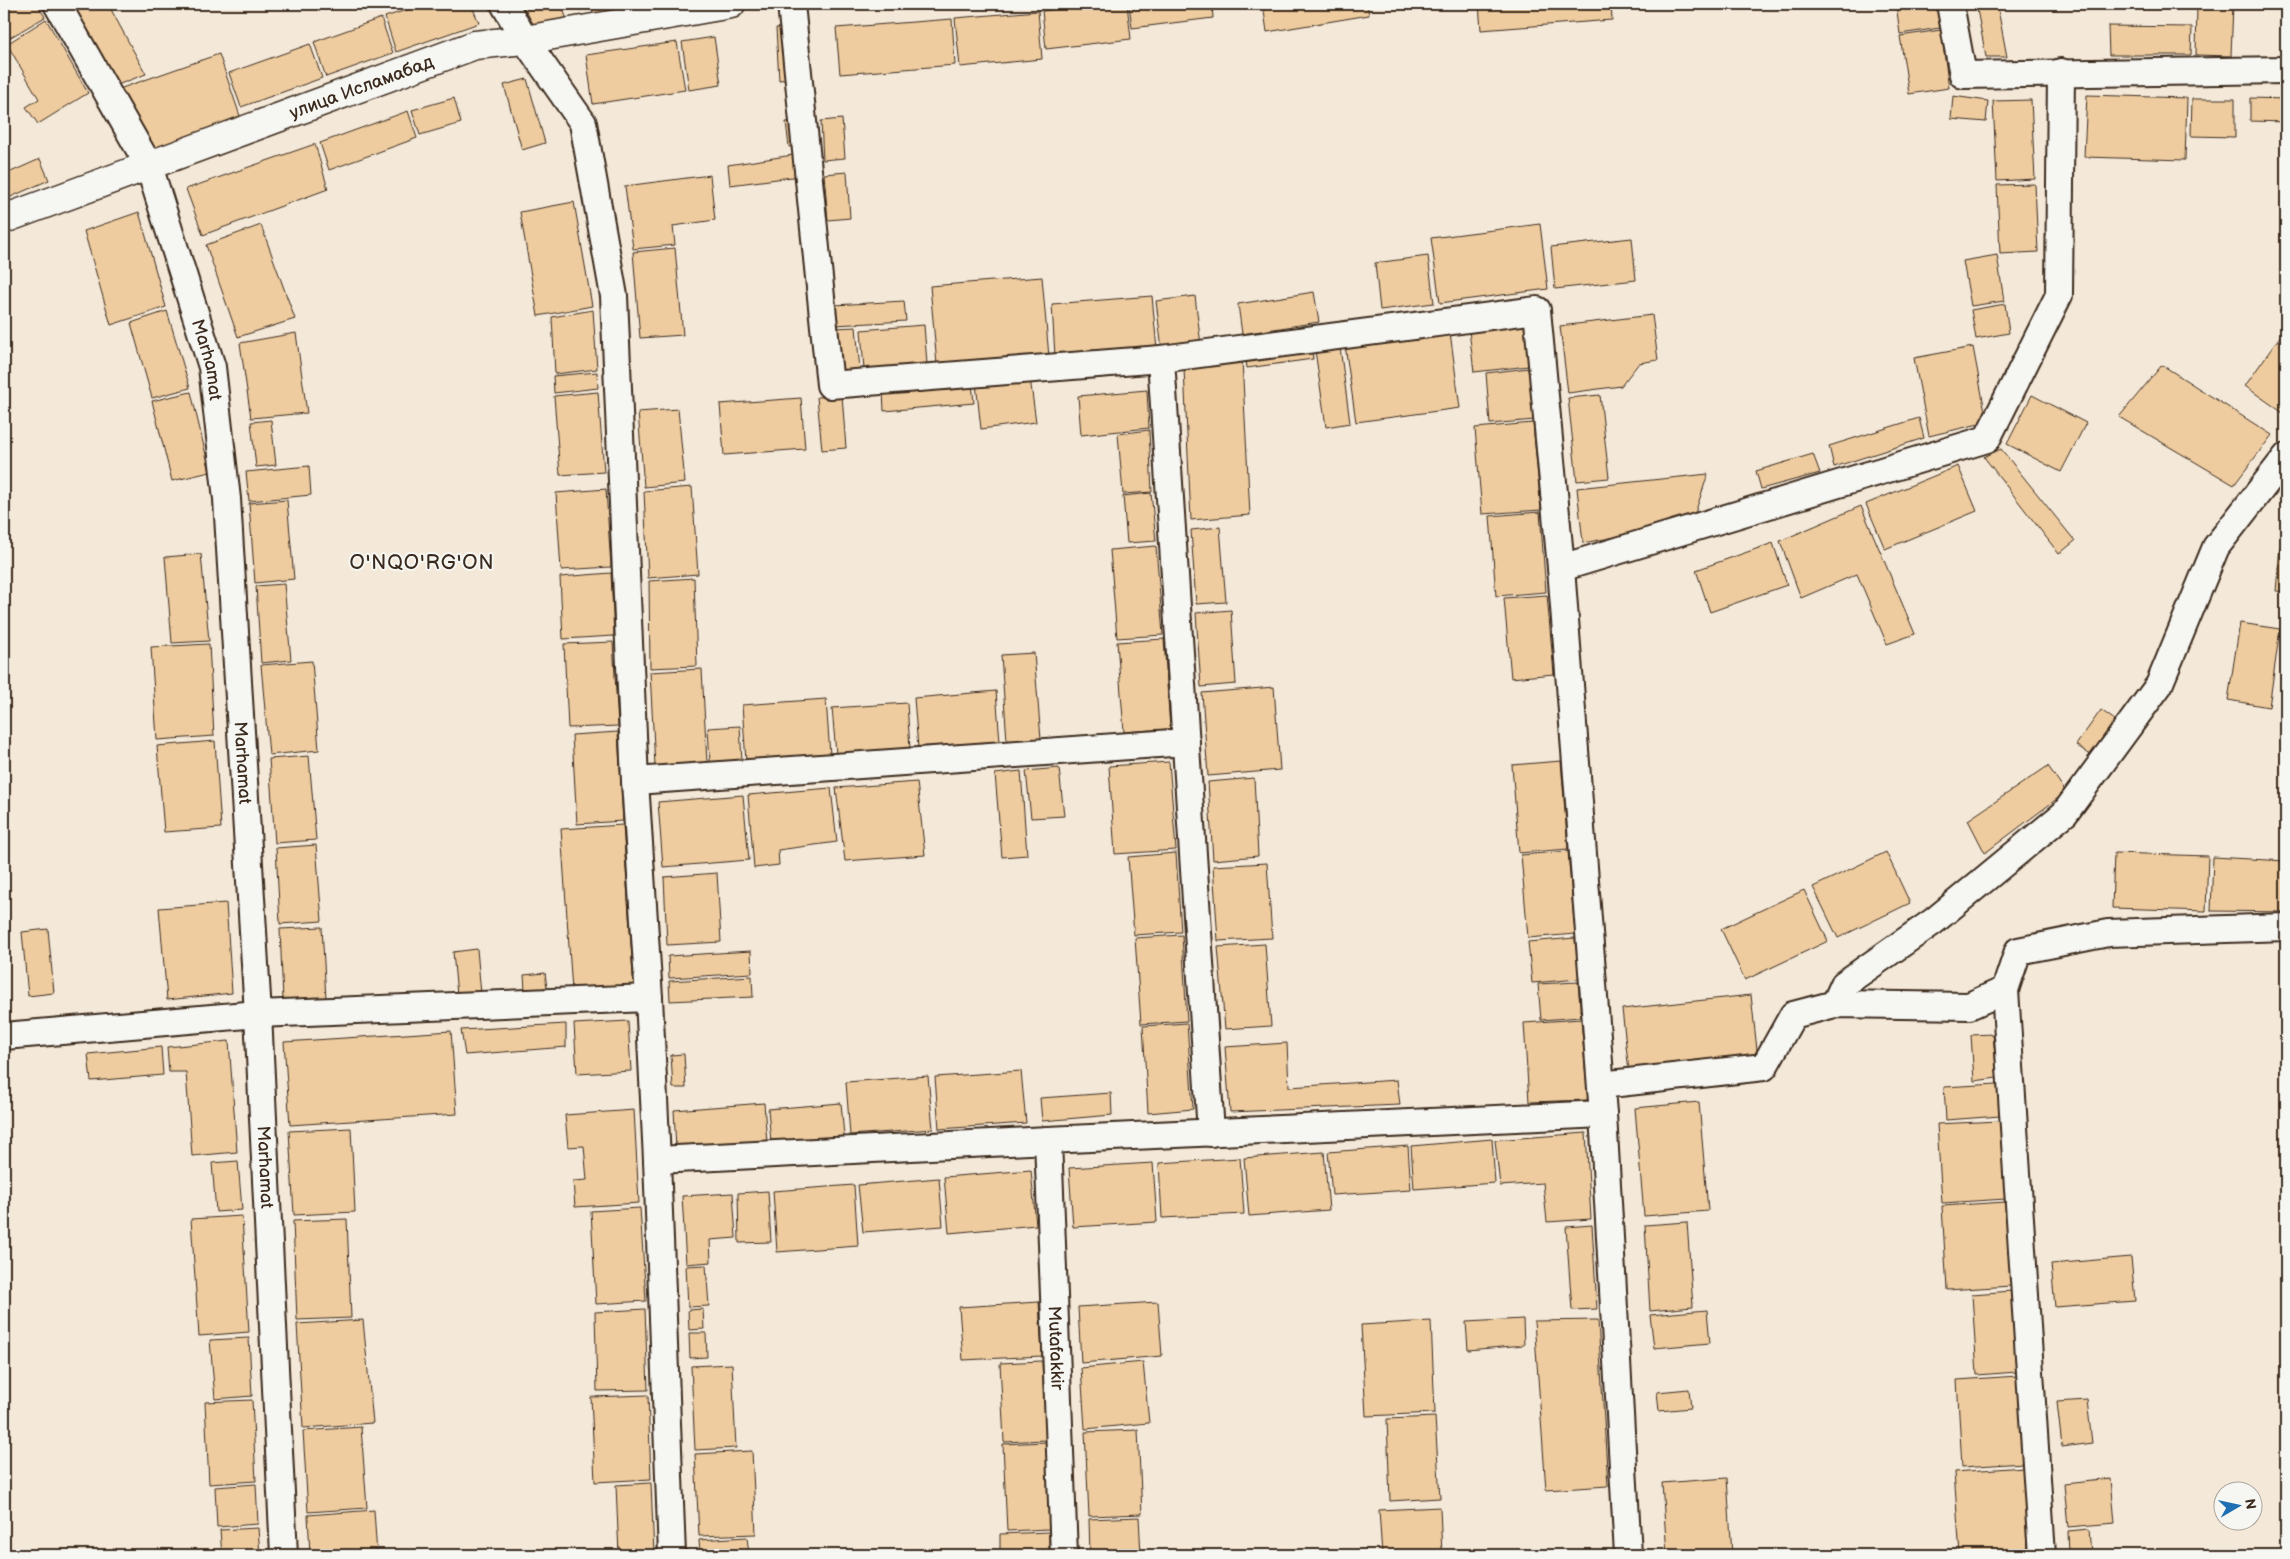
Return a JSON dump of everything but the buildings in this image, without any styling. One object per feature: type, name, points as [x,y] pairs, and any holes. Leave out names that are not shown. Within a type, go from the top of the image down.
[{"type":"street","name":"Marhamat","points":[[57,4],[149,166],[212,367],[227,499],[258,1014],[284,1555]]},
{"type":"street","points":[[504,4],[525,40],[582,123],[614,296],[635,781],[657,1160],[672,1555]]},
{"type":"street","name":"улица Исламабад","points":[[4,219],[475,45],[525,40],[731,4]]},
{"type":"street","points":[[791,4],[830,385],[1161,360],[1537,310],[1561,568],[1603,1114],[1628,1555]]},
{"type":"street","points":[[1950,4],[1963,76],[2062,72],[2286,70]]},
{"type":"street","points":[[1561,568],[1987,438],[2059,294],[2062,72]]},
{"type":"street","points":[[1161,360],[1212,1133]]},
{"type":"street","points":[[1835,1004],[1844,984],[1934,921],[2065,813],[2159,685],[2216,547],[2286,457]]},
{"type":"street","points":[[635,781],[1186,742]]},
{"type":"street","points":[[2042,1555],[2005,990],[2018,951],[2108,933],[2286,927]]},
{"type":"street","points":[[1600,1085],[1764,1067],[1794,1015],[1835,1004],[1969,1006],[2005,990]]},
{"type":"street","points":[[4,1036],[258,1014],[649,998]]},
{"type":"street","points":[[657,1160],[1603,1114]]},
{"type":"street","name":"Mutafakkir","points":[[1048,1140],[1064,1555]]},
{"type":"district","name":"O'NQO'RG'ON","points":[[422,563]]}]
